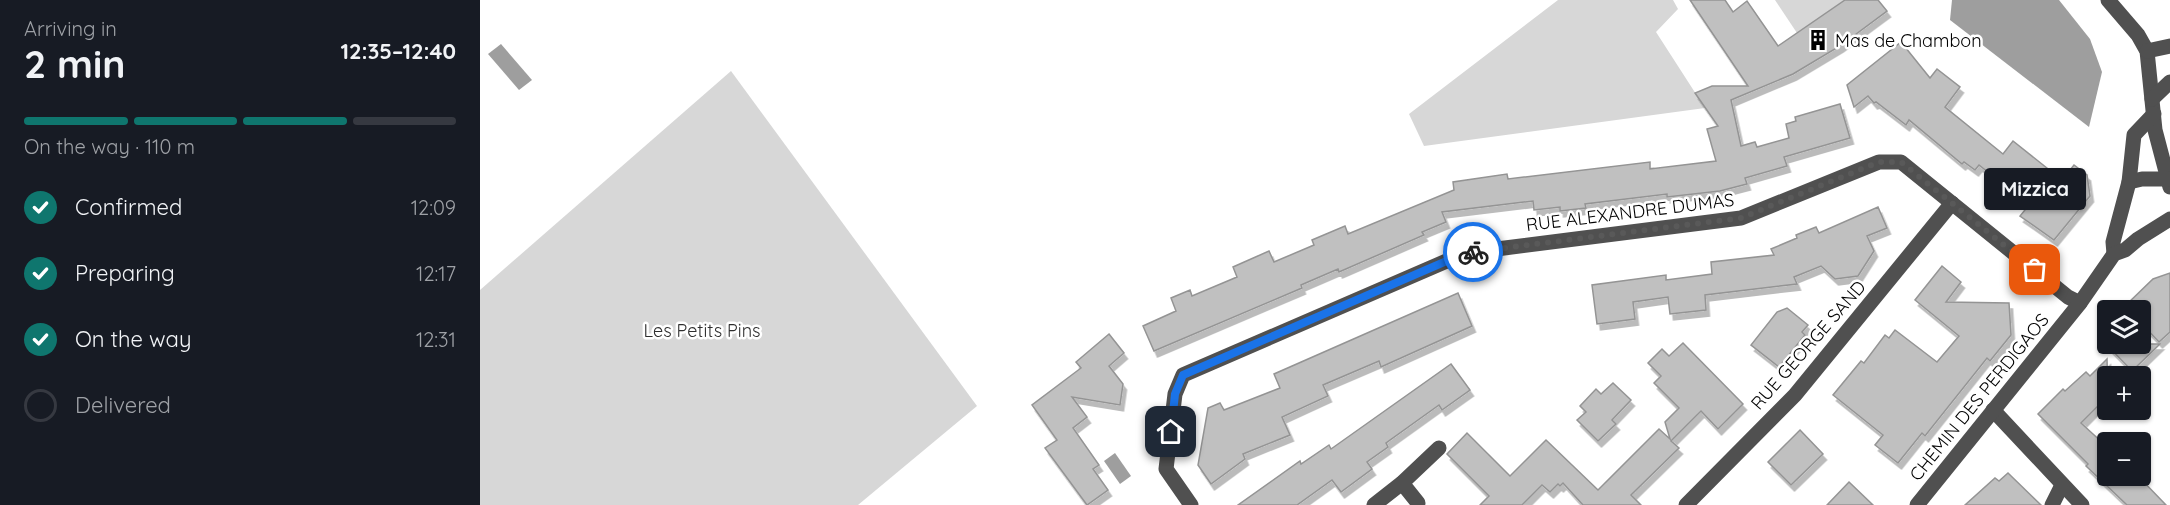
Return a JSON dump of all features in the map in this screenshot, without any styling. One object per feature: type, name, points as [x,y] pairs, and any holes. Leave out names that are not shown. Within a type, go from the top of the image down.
[{"type":"street","points":[[2108,0],[2138,35],[2147,51],[2156,130],[2169,183],[2142,179],[2129,182]]},
{"type":"street","points":[[2147,51],[2170,46]]},
{"type":"street","name":"CHEMIN DES PERDIGAOS","points":[[2114,254],[2113,242],[2129,182],[2134,135],[2170,82]]},
{"type":"street","name":"RUE ALEXANDRE DUMAS","points":[[1191,505],[1166,469],[1175,394],[1183,375],[1465,253],[1741,218],[1879,162],[1901,162],[2068,297],[2080,303]]},
{"type":"street","name":"RUE GEORGE SAND","points":[[1686,505],[1795,395],[1952,203]]},
{"type":"street","name":"CHEMIN DES PERDIGAOS","points":[[1917,505],[2080,303],[2114,254],[2125,250],[2170,219]]},
{"type":"street","points":[[1993,410],[2082,505]]},
{"type":"street","points":[[1374,505],[1402,483],[1439,448]]},
{"type":"street","points":[[1402,483],[1418,503]]},
{"type":"street","points":[[2052,505],[2062,485]]},
{"type":"green space","points":[[1558,0],[1673,0],[1678,9],[1656,32],[1705,108],[1424,146],[1409,114]]},
{"type":"green space","points":[[1775,0],[1845,0],[1797,33]]},
{"type":"green space","name":"Les Petits Pins","points":[[731,71],[977,406],[858,505],[480,505],[480,290]]},
{"type":"shaded area","points":[[1952,0],[2059,0],[2090,39],[2102,72],[2089,127],[1950,20]]},
{"type":"shaded area","points":[[501,44],[532,80],[519,90],[488,54]]},
{"type":"shaded area","points":[[1115,453],[1131,476],[1120,484],[1104,461]]},
{"type":"building","points":[[1690,0],[1725,0],[1733,12],[1747,1],[1778,46],[1845,0],[1878,0],[1887,11],[1840,46],[1793,74],[1731,100],[1741,146],[1755,142],[1757,147],[1789,138],[1786,124],[1796,121],[1795,117],[1840,104],[1850,138],[1784,157],[1787,166],[1745,178],[1747,184],[1720,191],[1667,197],[1667,194],[1585,204],[1586,208],[1560,211],[1560,207],[1534,210],[1533,201],[1442,212],[1446,222],[1422,232],[1424,235],[1339,272],[1338,269],[1301,285],[1302,288],[1154,351],[1143,326],[1176,311],[1171,298],[1190,290],[1192,296],[1237,277],[1233,267],[1269,251],[1274,262],[1314,245],[1312,240],[1345,226],[1348,234],[1454,190],[1453,182],[1507,174],[1508,179],[1650,162],[1650,169],[1716,161],[1707,129],[1718,126],[1695,93],[1712,86],[1748,86]]},
{"type":"building","points":[[1901,42],[1930,78],[1937,69],[1960,87],[1945,107],[2003,154],[2013,141],[2062,180],[2074,165],[2087,175],[2090,196],[2054,240],[2020,216],[2029,205],[1979,165],[1975,170],[1964,162],[1962,164],[1909,120],[1906,125],[1876,102],[1874,103],[1868,96],[1854,107],[1847,85]]},
{"type":"building","points":[[1878,207],[1887,228],[1867,236],[1874,251],[1858,276],[1835,279],[1821,266],[1794,277],[1797,284],[1705,295],[1706,310],[1670,314],[1668,297],[1633,302],[1635,319],[1597,324],[1592,285],[1666,275],[1666,280],[1712,274],[1711,262],[1774,255],[1771,249],[1797,238],[1796,235],[1816,227],[1819,233]]},
{"type":"building","points":[[1942,266],[1961,282],[1946,302],[2009,303],[2011,335],[1990,361],[1987,358],[1925,436],[1922,433],[1898,463],[1875,445],[1883,435],[1833,395],[1861,361],[1864,363],[1885,335],[1889,338],[1895,330],[1937,362],[1959,336],[1915,300]]},
{"type":"building","points":[[2170,273],[2170,332],[2159,342],[2151,334],[2151,300],[2131,300],[2153,279]]},
{"type":"building","points":[[1458,293],[1472,326],[1381,367],[1379,361],[1323,385],[1328,396],[1282,417],[1290,435],[1243,454],[1245,459],[1211,484],[1198,465],[1208,408],[1220,403],[1224,410],[1280,388],[1274,374]]},
{"type":"building","points":[[1787,308],[1808,325],[1802,332],[1805,335],[1779,367],[1751,345],[1777,312]]},
{"type":"building","points":[[1109,334],[1124,353],[1109,366],[1123,384],[1120,405],[1072,397],[1087,417],[1073,428],[1099,465],[1093,469],[1108,490],[1087,505],[1045,448],[1057,440],[1032,405],[1081,368],[1076,362]]},
{"type":"building","points":[[1683,343],[1743,404],[1718,429],[1701,411],[1671,441],[1679,448],[1631,495],[1641,505],[1583,505],[1563,483],[1560,486],[1558,484],[1550,492],[1542,485],[1522,505],[1480,505],[1489,496],[1447,454],[1467,433],[1510,476],[1546,440],[1598,490],[1659,429],[1670,439],[1665,422],[1679,408],[1654,383],[1661,376],[1648,363],[1662,349],[1669,356]]},
{"type":"building","points":[[2151,344],[2160,344],[2151,353]]},
{"type":"building","points":[[2116,354],[2150,354],[2137,366],[2127,366]]},
{"type":"building","points":[[2107,359],[2107,366],[2100,366]]},
{"type":"building","points":[[1451,364],[1470,390],[1442,410],[1439,405],[1386,443],[1388,447],[1367,462],[1372,469],[1341,492],[1332,480],[1297,505],[1238,505],[1300,461],[1301,464],[1329,445],[1331,449]]},
{"type":"building","points":[[2097,369],[2097,407],[2081,423],[2097,438],[2097,476],[2086,466],[2088,464],[2038,414],[2063,389],[2065,391],[2086,372],[2090,376]]},
{"type":"building","points":[[1613,383],[1631,400],[1612,420],[1616,424],[1598,441],[1577,420],[1586,412],[1580,406],[1596,389],[1601,394]]},
{"type":"building","points":[[1800,430],[1823,454],[1791,485],[1768,462]]},
{"type":"building","points":[[2008,473],[2041,505],[1965,505],[1995,478],[1999,481]]},
{"type":"building","points":[[1849,482],[1873,505],[1827,505]]},
{"type":"building","points":[[2107,486],[2148,486],[2166,505],[2127,505]]},
{"type":"way so far","points":[[1473,252],[1741,218],[1879,162],[1901,162],[2035,270]]},
{"type":"place","name":"Mas de Chambon","points":[[1818,40]]},
{"type":"place","name":"Mizzica","points":[[2035,270]]},
{"type":"route","points":[[1171,432],[1175,394],[1183,375],[1465,253],[1473,252]]}]
